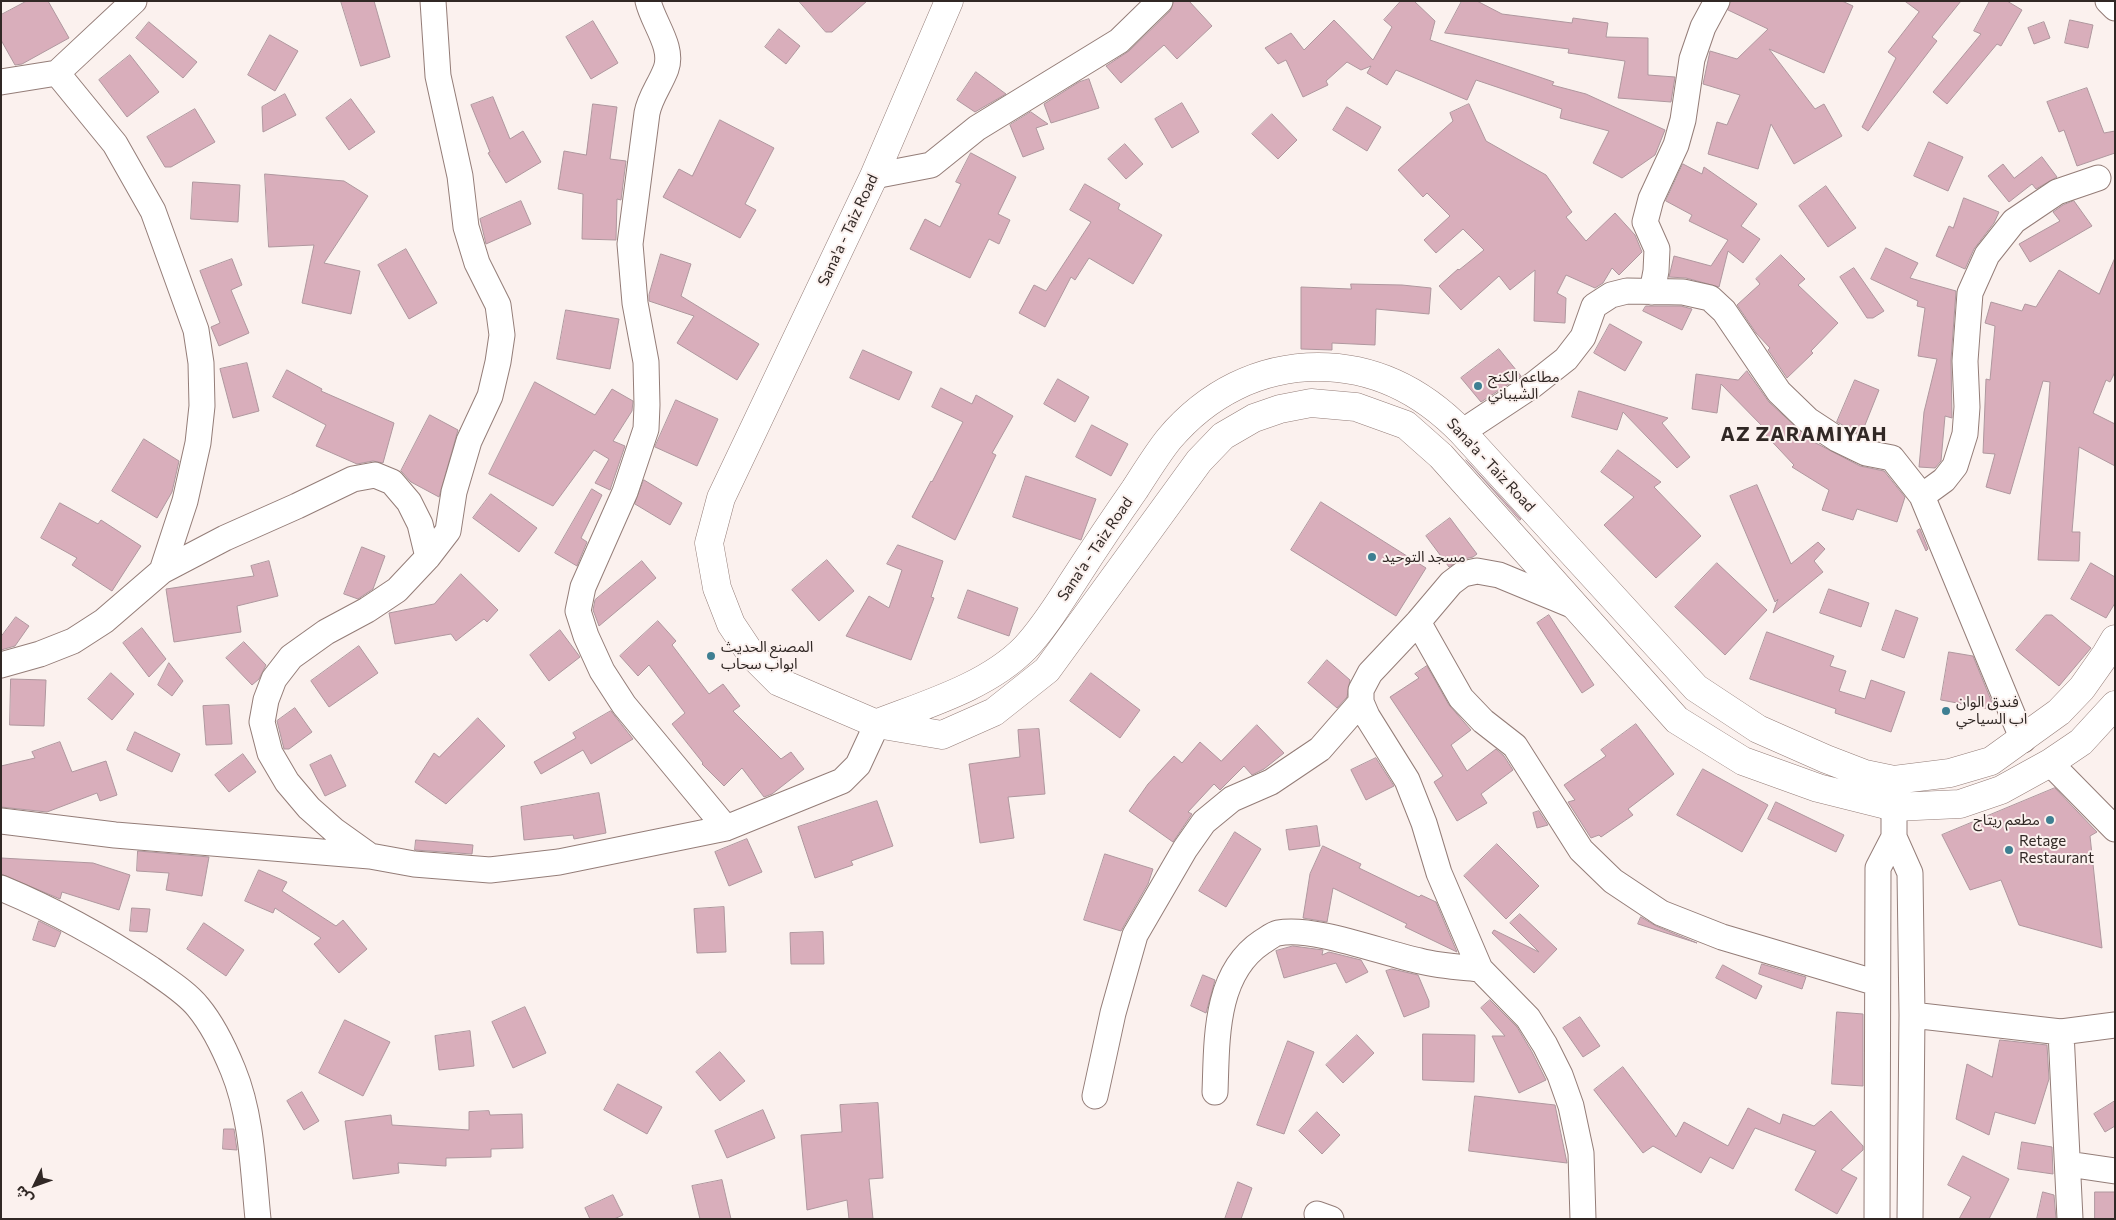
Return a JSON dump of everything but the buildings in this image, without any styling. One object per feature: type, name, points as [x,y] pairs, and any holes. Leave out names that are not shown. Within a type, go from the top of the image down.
[{"type":"highway","name":"Sana'a - Taiz Road","points":[[949,1],[874,176],[721,498],[710,544],[717,588],[731,624],[751,654],[779,682],[877,724],[942,735],[994,712],[1047,670],[1199,461],[1223,436],[1254,418],[1280,409],[1311,403],[1356,407],[1406,425],[1441,456],[1677,720],[1743,761],[1818,788],[1894,807],[1960,804],[2001,790],[2050,763],[2082,742],[2115,705]]},
{"type":"highway","name":"Sana'a - Taiz Road","points":[[877,724],[983,680],[1025,648],[1054,612],[1169,439],[1204,405],[1231,387],[1271,372],[1300,367],[1334,367],[1386,379],[1412,391],[1447,417],[1462,432],[1696,688],[1758,729],[1826,760],[1865,774],[1894,780],[1950,773],[1991,761],[2060,712],[2077,694],[2115,639]]},
{"type":"highway","points":[[1894,780],[1894,807]]},
{"type":"street","points":[[1,82],[58,73],[134,1]]},
{"type":"street","points":[[370,856],[335,831],[309,808],[287,782],[270,753],[262,722],[266,700],[274,679],[291,658],[326,632],[367,610],[397,590],[428,557],[448,531],[454,492],[469,441],[490,396],[502,335],[498,305],[477,263],[466,226],[460,176],[438,76],[433,1]]},
{"type":"street","points":[[648,1],[668,53],[666,68],[646,113],[630,244],[635,303],[646,362],[646,429],[625,492],[583,587],[578,611],[586,636],[602,671],[624,705],[726,828]]},
{"type":"street","points":[[874,176],[931,164],[977,128],[1119,41],[1160,1]]},
{"type":"street","points":[[1652,292],[1656,271],[1657,249],[1645,222],[1651,199],[1676,145],[1683,120],[1692,59],[1703,27],[1717,1]]},
{"type":"street","points":[[2108,1],[2115,8]]},
{"type":"street","points":[[58,73],[116,144],[153,212],[196,330],[201,363],[202,406],[198,443],[185,502],[162,570]]},
{"type":"street","points":[[1922,496],[1944,480],[1955,466],[1965,434],[1967,407],[1965,361],[1970,292],[1987,256],[2014,222],[2057,192],[2098,178]]},
{"type":"street","points":[[1462,432],[1533,385],[1566,359],[1583,337],[1594,306],[1612,296],[1627,291],[1683,292],[1710,298],[1724,311],[1746,347],[1779,392],[1808,420],[1837,439],[1866,453],[1892,458],[1922,496],[2022,740]]},
{"type":"street","points":[[1,665],[73,641],[104,621],[162,570],[225,538],[353,479],[375,475],[392,482],[409,502],[420,524],[428,557]]},
{"type":"street","points":[[1574,606],[1499,576],[1477,571],[1464,574],[1451,583],[1418,622],[1370,673],[1361,690],[1361,702],[1367,716],[1407,780],[1424,823],[1439,873],[1480,969],[1528,1018],[1545,1045],[1560,1075],[1572,1106],[1581,1153],[1583,1219]]},
{"type":"street","points":[[1418,622],[1461,698],[1483,722],[1515,746],[1581,850],[1613,881],[1661,913],[1722,937],[1877,983]]},
{"type":"street","points":[[1095,1096],[1113,1013],[1135,935],[1185,849],[1204,822],[1232,799],[1271,782],[1320,749],[1361,702]]},
{"type":"street","points":[[1,822],[115,835],[370,856],[414,864],[490,870],[558,862],[726,828],[842,781],[858,765],[877,724]]},
{"type":"street","points":[[2050,763],[2115,829]]},
{"type":"street","points":[[1894,807],[1894,837],[1910,873],[1912,1015],[1910,1219]]},
{"type":"street","points":[[1877,1219],[1878,868],[1894,837]]},
{"type":"street","points":[[1,888],[40,904],[116,945],[164,978],[197,1006],[216,1035],[234,1071],[245,1112],[258,1219]]},
{"type":"street","points":[[1215,1092],[1218,1030],[1228,984],[1239,964],[1257,946],[1276,933],[1296,931],[1341,940],[1421,962],[1480,969]]},
{"type":"street","points":[[1912,1015],[2061,1032],[2115,1025]]},
{"type":"street","points":[[2061,1032],[2070,1219]]},
{"type":"street","points":[[2068,1164],[2115,1171]]},
{"type":"place","name":"مطاعم الكنج الشيباني","points":[[1478,386]]},
{"type":"place","name":"مسجد التوحيد","points":[[1372,557]]},
{"type":"place","name":"المصنع الحديث ابواب سحاب","points":[[711,656]]},
{"type":"place","name":"فندق الوان اب السياحي","points":[[1946,711]]},
{"type":"place","name":"مطعم ريتاج","points":[[2050,820]]},
{"type":"place","name":"Retage Restaurant","points":[[2009,850]]},
{"type":"district","name":"AZ ZARAMIYAH","points":[[1804,434]]}]
